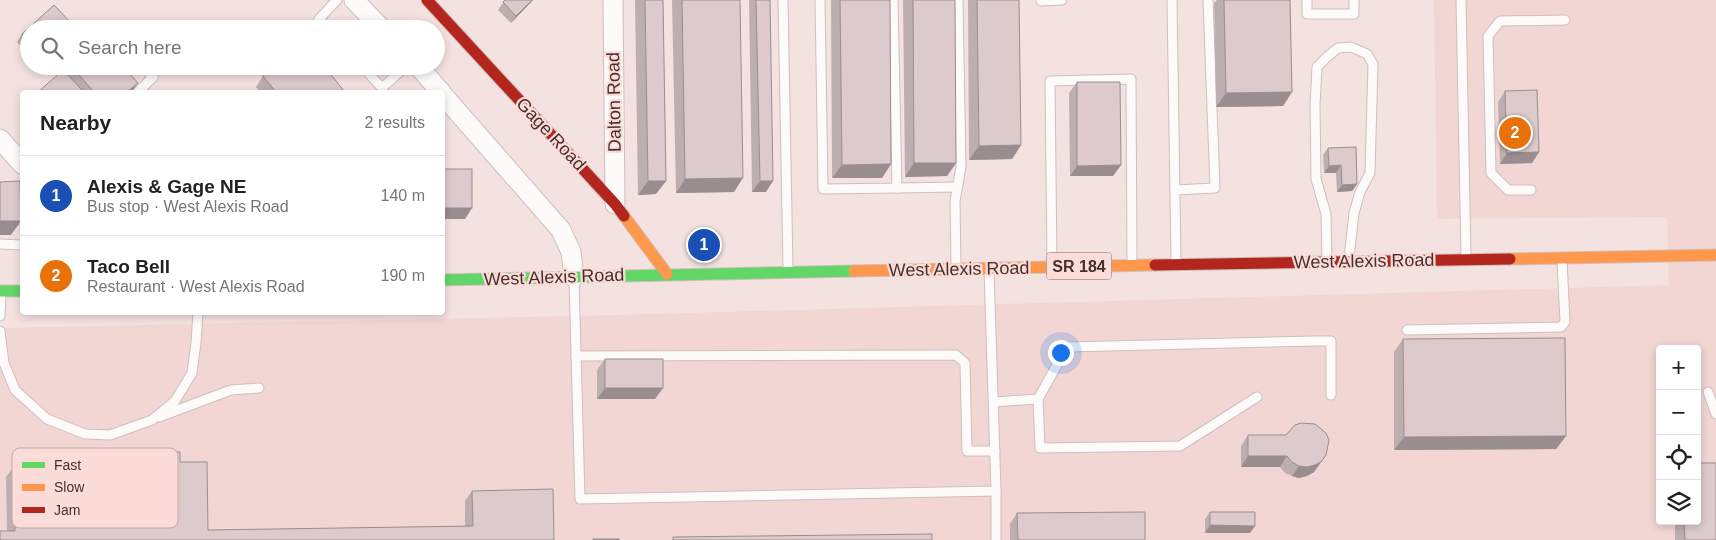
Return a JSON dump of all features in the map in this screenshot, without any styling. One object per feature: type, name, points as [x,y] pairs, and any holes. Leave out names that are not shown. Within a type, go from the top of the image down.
[{"type":"main road","name":"Gage Road","points":[[427,0],[615,204],[667,274]]},
{"type":"main road","name":"West Alexis Road","points":[[445,280],[1176,264],[1716,255]]},
{"type":"main road","points":[[0,291],[20,291]]},
{"type":"street","points":[[354,0],[373,20]]},
{"type":"street","name":"Dalton Road","points":[[613,0],[615,204]]},
{"type":"street","points":[[426,75],[439,90]]},
{"type":"street","points":[[445,96],[561,230],[571,252],[574,277]]},
{"type":"street","points":[[0,139],[20,162]]},
{"type":"lane","points":[[320,20],[337,0]]},
{"type":"lane","points":[[783,0],[788,272]]},
{"type":"lane","points":[[820,0],[823,189],[957,187]]},
{"type":"lane","points":[[893,0],[897,188]]},
{"type":"lane","points":[[956,269],[955,201],[961,167],[958,0]]},
{"type":"lane","points":[[1041,1],[1062,0]]},
{"type":"lane","points":[[1172,0],[1176,264]]},
{"type":"lane","points":[[1175,190],[1215,188],[1208,0]]},
{"type":"lane","points":[[1307,0],[1307,14],[1354,14],[1354,0]]},
{"type":"lane","points":[[1461,0],[1466,259]]},
{"type":"lane","points":[[1531,190],[1508,190],[1491,173],[1488,36],[1500,21],[1565,20]]},
{"type":"lane","points":[[1327,262],[1326,214],[1316,179],[1315,105],[1318,67],[1338,48],[1351,47],[1368,54],[1373,64],[1370,173],[1360,192],[1354,214],[1348,261]]},
{"type":"lane","points":[[140,90],[153,77],[151,75]]},
{"type":"lane","points":[[370,75],[382,88],[396,75]]},
{"type":"lane","points":[[1052,267],[1050,81],[1131,79],[1132,265]]},
{"type":"lane","points":[[17,202],[20,213]]},
{"type":"lane","points":[[0,244],[20,244]]},
{"type":"lane","points":[[1407,330],[1561,327],[1565,322],[1562,257]]},
{"type":"lane","points":[[989,268],[996,451],[996,540]]},
{"type":"lane","points":[[574,277],[580,499],[996,490]]},
{"type":"lane","points":[[0,291],[0,316]]},
{"type":"lane","points":[[152,420],[175,401],[192,373],[198,315]]},
{"type":"lane","points":[[0,331],[4,363],[15,390],[47,419],[85,434],[110,435],[231,390],[259,388]]},
{"type":"lane","points":[[1257,397],[1180,446],[1040,448],[1038,399],[1067,347],[1331,341],[1331,395]]},
{"type":"lane","points":[[576,356],[956,355],[965,363],[967,451],[996,451]]},
{"type":"lane","points":[[1708,392],[1716,414]]},
{"type":"lane","points":[[994,402],[1038,399]]},
{"type":"shaded area","points":[[1434,0],[1716,0],[1716,540],[0,540],[0,328],[618,315],[1669,285],[1667,217],[1437,219]]},
{"type":"building","points":[[505,0],[532,0],[516,16],[503,2]]},
{"type":"building","points":[[645,0],[663,0],[666,181],[648,181]]},
{"type":"building","points":[[682,0],[740,0],[743,178],[685,179]]},
{"type":"building","points":[[756,0],[770,0],[773,181],[760,181]]},
{"type":"building","points":[[840,0],[890,0],[891,164],[842,165]]},
{"type":"building","points":[[913,0],[955,0],[956,163],[914,163]]},
{"type":"building","points":[[977,0],[1019,0],[1021,145],[979,146]]},
{"type":"building","points":[[1224,0],[1290,0],[1292,92],[1226,93]]},
{"type":"building","points":[[54,5],[68,20],[37,20]]},
{"type":"building","points":[[57,75],[68,75],[82,90],[40,90]]},
{"type":"building","points":[[79,75],[131,75],[138,83],[129,90],[92,90]]},
{"type":"building","points":[[331,75],[343,90],[274,90],[263,76]]},
{"type":"building","points":[[1077,82],[1120,82],[1121,165],[1077,166]]},
{"type":"building","points":[[1537,90],[1539,152],[1507,153],[1505,91]]},
{"type":"building","points":[[1356,147],[1357,184],[1342,185],[1341,165],[1329,166],[1328,148]]},
{"type":"building","points":[[445,169],[472,169],[472,208],[445,208]]},
{"type":"building","points":[[20,181],[20,221],[0,221],[0,182]]},
{"type":"building","points":[[1565,338],[1566,436],[1404,437],[1403,339]]},
{"type":"building","points":[[605,359],[663,359],[663,388],[605,388]]},
{"type":"building","points":[[1301,423],[1315,424],[1326,433],[1329,440],[1326,455],[1321,462],[1307,467],[1299,466],[1287,456],[1248,456],[1248,435],[1286,435],[1295,425]]},
{"type":"building","points":[[178,452],[180,452],[180,462],[207,462],[208,530],[473,526],[472,491],[553,489],[554,540],[0,540],[0,531],[15,531],[15,528],[178,528]]},
{"type":"building","points":[[1701,463],[1716,463],[1716,540],[1685,540],[1684,525],[1701,525]]},
{"type":"building","points":[[1145,512],[1145,540],[1018,540],[1017,513]]},
{"type":"building","points":[[1210,512],[1255,512],[1255,526],[1210,525]]},
{"type":"building","points":[[932,534],[932,540],[673,540],[673,537]]},
{"type":"building","points":[[619,539],[619,540],[593,540]]},
{"type":"traffic: fast","points":[[445,280],[854,271]]},
{"type":"traffic: fast","points":[[0,291],[20,291]]},
{"type":"traffic: slow","points":[[624,216],[667,274]]},
{"type":"traffic: slow","points":[[1510,259],[1716,255]]},
{"type":"traffic: slow","points":[[854,271],[1155,265]]},
{"type":"traffic: jam","points":[[427,0],[624,216]]},
{"type":"traffic: jam","points":[[1155,265],[1510,259]]},
{"type":"place","name":"Taco Bell","points":[[1515,133]]},
{"type":"place","name":"Alexis & Gage NE","points":[[704,245]]}]
